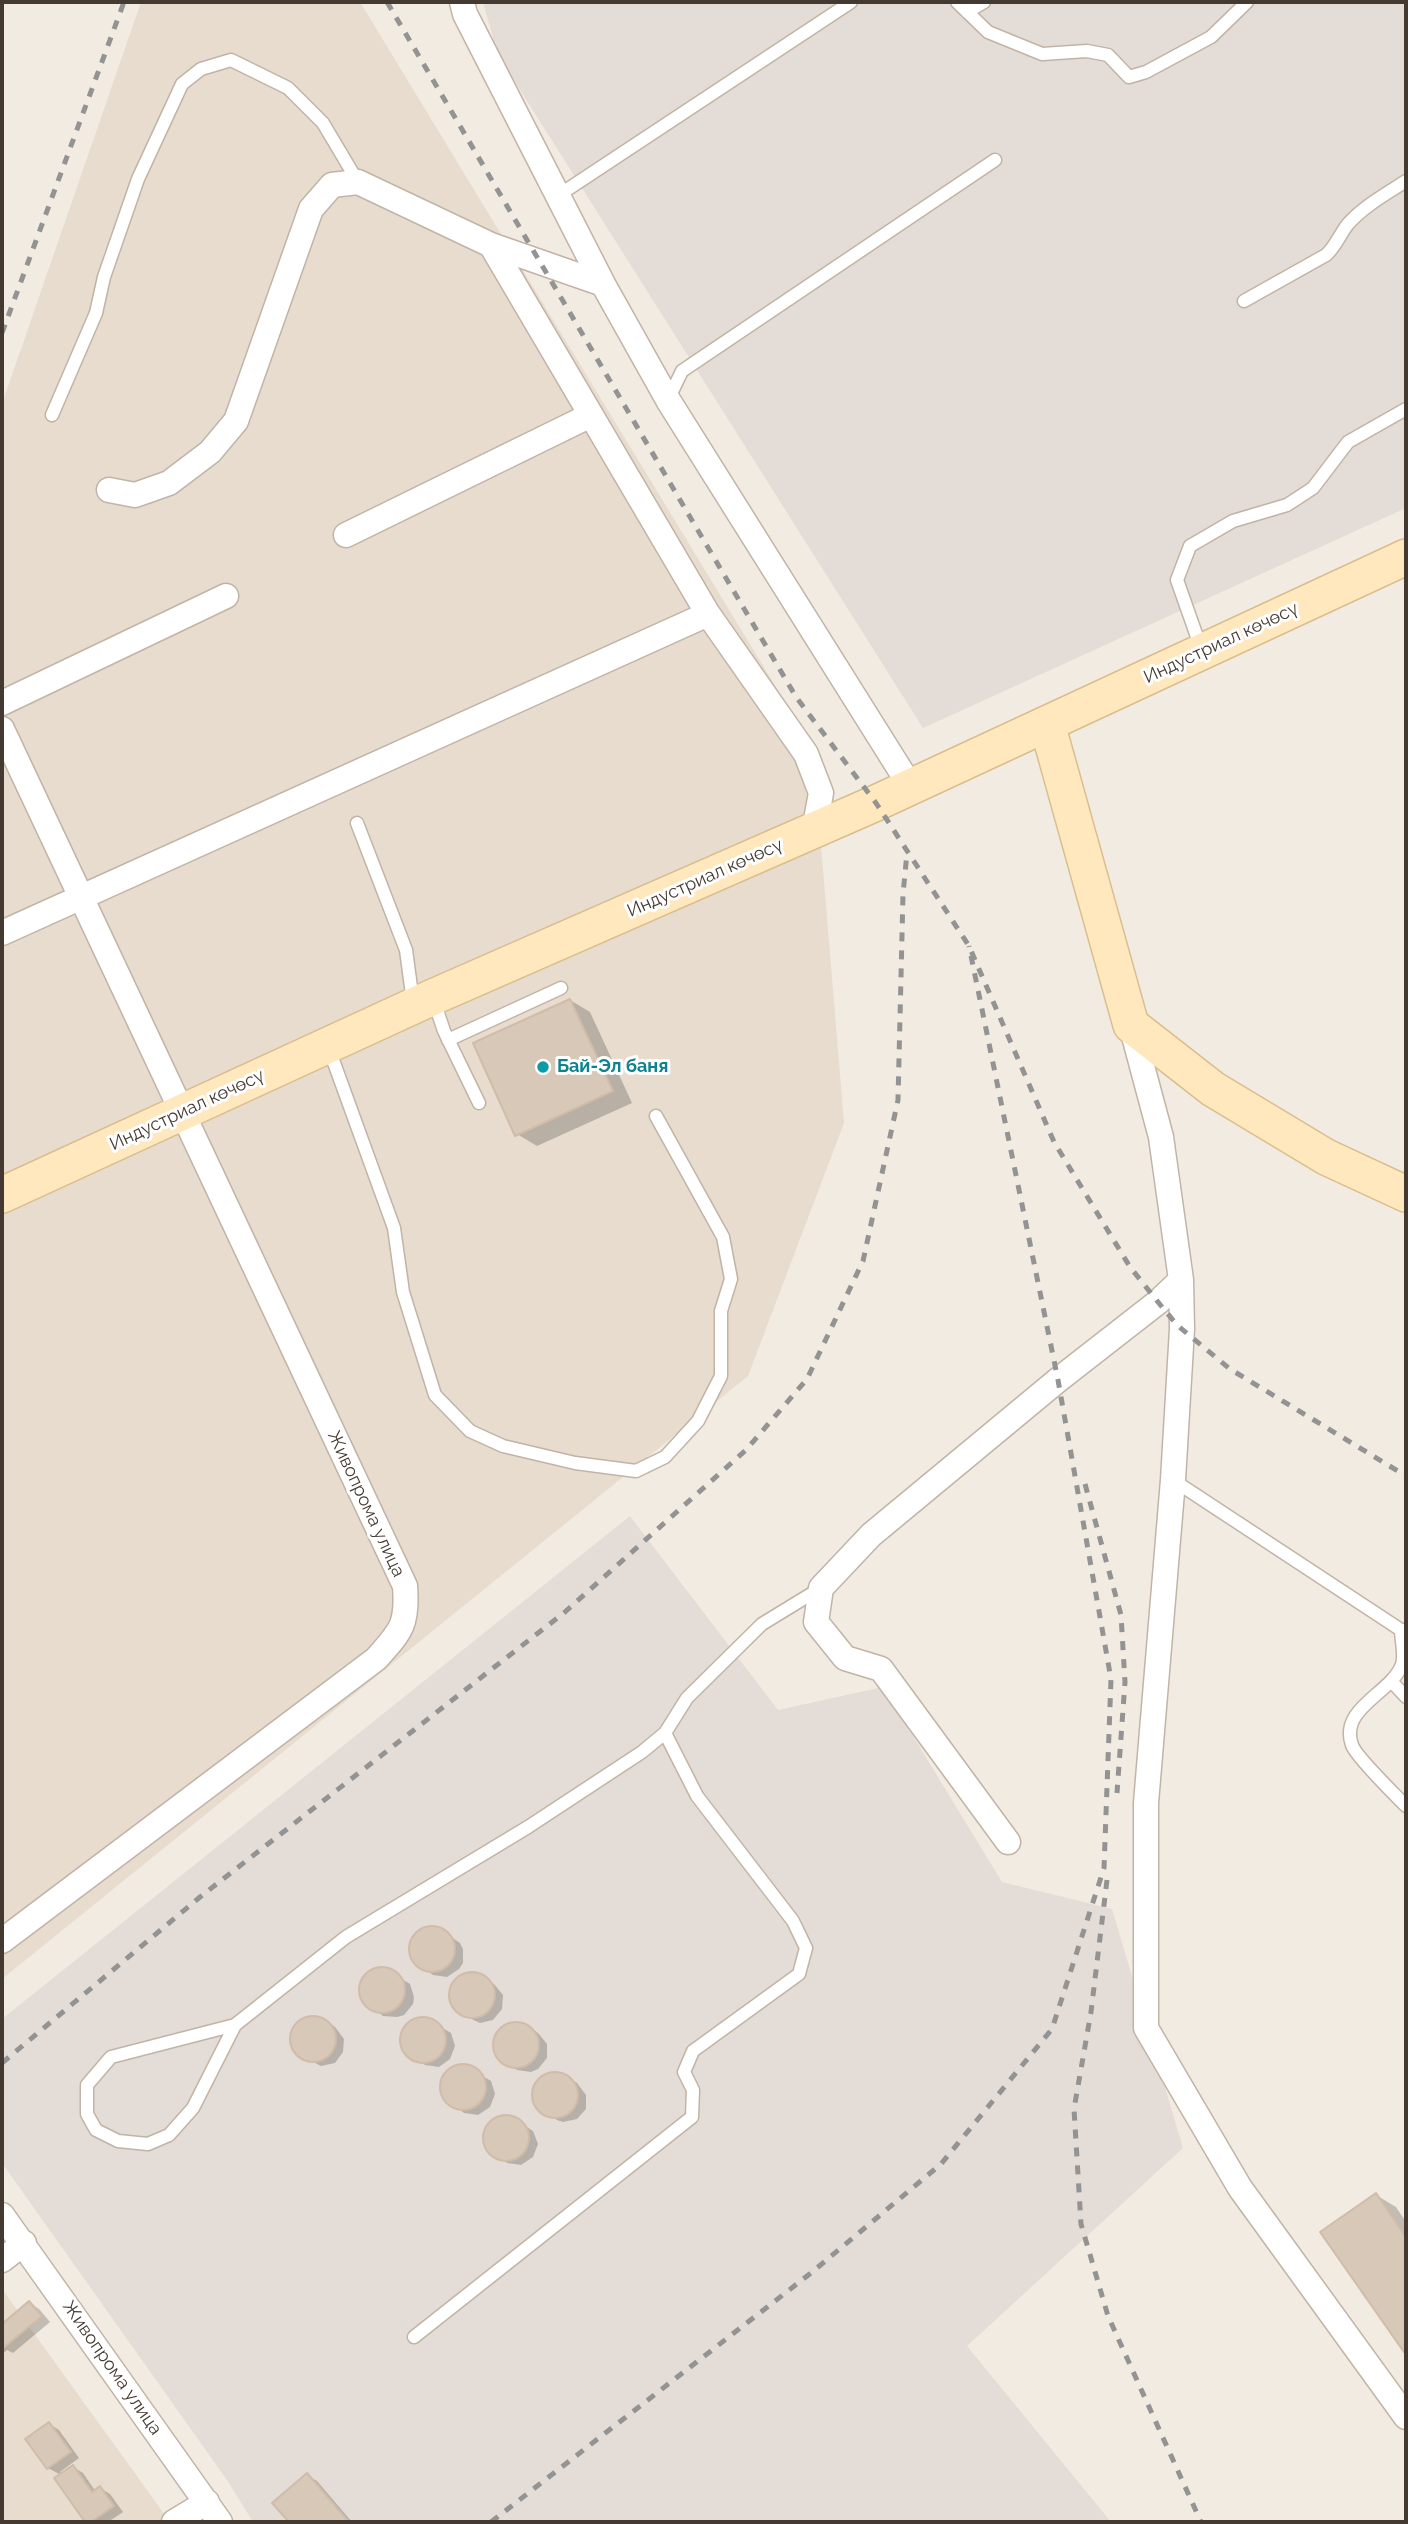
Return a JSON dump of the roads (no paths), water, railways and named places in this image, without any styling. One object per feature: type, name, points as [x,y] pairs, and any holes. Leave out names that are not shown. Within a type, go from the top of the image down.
[{"type":"main road","name":"Индустриал көчөсү","points":[[2,1195],[327,1045],[911,787],[1406,557]]},
{"type":"main road","points":[[1047,724],[1131,1025],[1213,1089],[1326,1157],[1406,1194]]},
{"type":"street","points":[[462,2],[465,15],[603,284],[668,400],[911,787]]},
{"type":"street","points":[[109,490],[135,495],[169,483],[210,452],[236,421],[311,209],[332,186],[358,182],[491,245],[603,284]]},
{"type":"street","points":[[491,245],[708,614],[806,754],[821,793],[814,831]]},
{"type":"street","points":[[346,535],[592,415]]},
{"type":"street","points":[[2,703],[226,596]]},
{"type":"street","points":[[2,933],[708,614]]},
{"type":"street","name":"Живопрома улица","points":[[2,729],[405,1586],[407,1612],[397,1636],[376,1660],[2,1941]]},
{"type":"street","points":[[1131,1025],[1161,1138],[1181,1280],[1182,1329],[1173,1480],[1146,1802],[1146,2028],[1240,2188],[1406,2417]]},
{"type":"street","points":[[1007,1842],[881,1669],[845,1658],[816,1622],[821,1588],[871,1535],[1058,1380],[1158,1303],[1181,1280]]},
{"type":"street","name":"Живопрома улица","points":[[2,2215],[214,2512]]},
{"type":"street","points":[[2,2260],[24,2243]]},
{"type":"street","points":[[174,2522],[214,2512]]},
{"type":"lane","points":[[559,195],[851,2]]},
{"type":"lane","points":[[957,2],[988,32],[1042,54],[1087,51],[1108,55],[1129,78],[1146,72],[1211,37],[1247,2]]},
{"type":"lane","points":[[967,12],[984,2]]},
{"type":"lane","points":[[52,415],[96,313],[104,277],[138,179],[182,84],[201,69],[231,60],[288,88],[323,123],[358,182]]},
{"type":"lane","points":[[668,400],[682,371],[995,160]]},
{"type":"lane","points":[[1244,301],[1326,256],[1335,247],[1347,225],[1373,202],[1406,181]]},
{"type":"lane","points":[[1202,652],[1177,580],[1190,546],[1233,521],[1287,505],[1313,488],[1348,442],[1406,409]]},
{"type":"lane","points":[[357,823],[423,1002],[448,1040],[479,1103]]},
{"type":"lane","points":[[448,1040],[561,988]]},
{"type":"lane","points":[[327,1045],[394,1228],[403,1292],[435,1395],[470,1431],[503,1446],[575,1463],[636,1471],[665,1457],[698,1421],[721,1376],[721,1311],[731,1279],[723,1237],[656,1116]]},
{"type":"lane","points":[[1173,1480],[1403,1630],[1403,1665],[1392,1682],[1365,1703],[1350,1729],[1352,1747],[1406,1806]]},
{"type":"lane","points":[[235,2025],[193,2108],[169,2135],[148,2144],[118,2141],[96,2130],[87,2114],[87,2085],[111,2057],[235,2025],[346,1937],[528,1827],[642,1752],[665,1733],[687,1698],[762,1624],[821,1588]]},
{"type":"lane","points":[[1392,1682],[1406,1697]]},
{"type":"lane","points":[[414,2337],[692,2117],[693,2090],[684,2072],[693,2051],[799,1974],[806,1948],[793,1921],[697,1796],[665,1733]]},
{"type":"railway","points":[[2,333],[124,2]]},
{"type":"railway","points":[[387,2],[796,697],[876,803],[969,946],[1054,1142],[1130,1267],[1177,1325],[1230,1369],[1406,1476]]},
{"type":"railway","points":[[2,2063],[200,1897],[565,1612],[746,1450],[807,1379],[863,1261],[898,1100],[903,894],[907,853]]},
{"type":"railway","points":[[491,2522],[811,2273],[941,2164],[1052,2029],[1104,1868],[1111,1679],[1058,1380],[969,946]]},
{"type":"railway","points":[[1085,1484],[1121,1615],[1125,1682],[1117,1793]]},
{"type":"railway","points":[[1107,1880],[1091,2012],[1074,2109],[1081,2224],[1108,2316],[1201,2522]]},
{"type":"place","name":"Бай-Эл баня","points":[[543,1067]]}]
